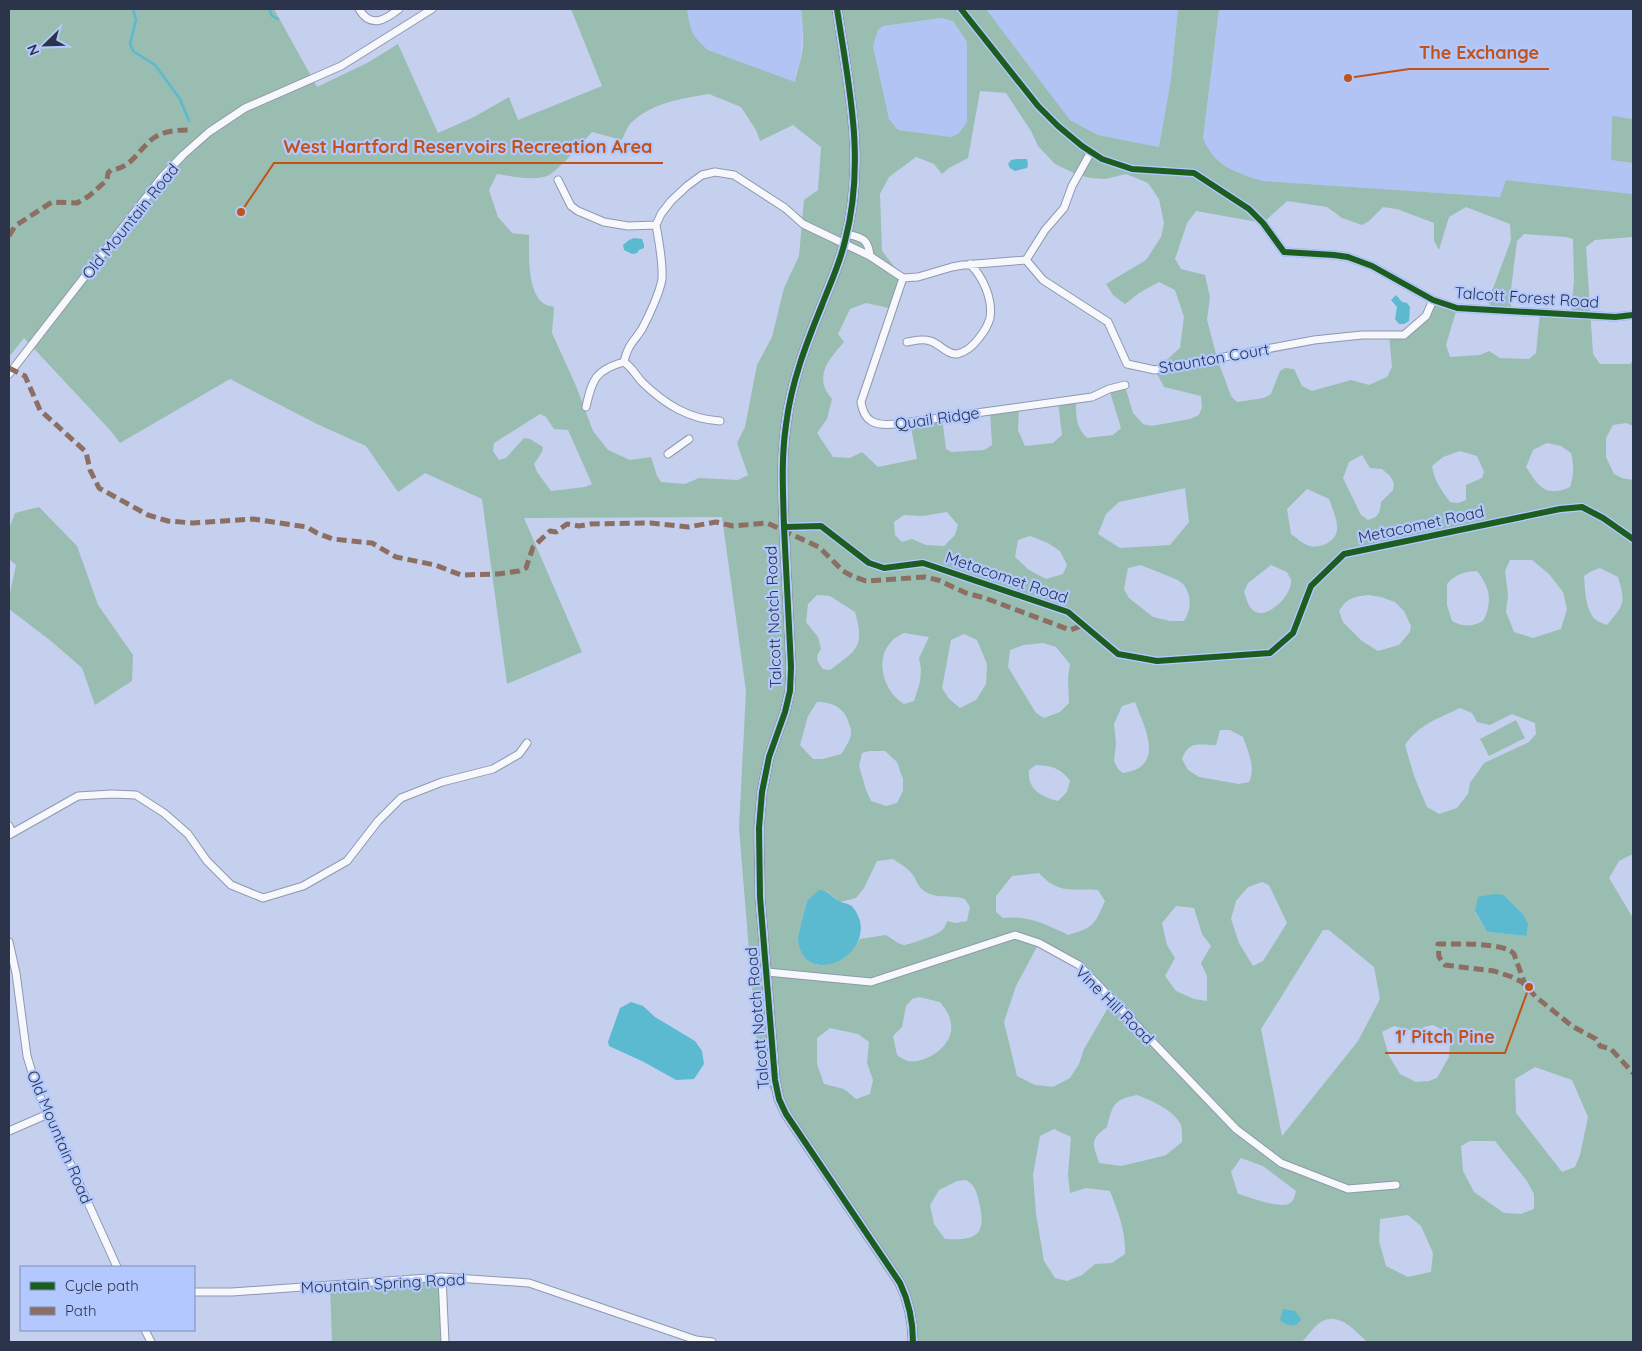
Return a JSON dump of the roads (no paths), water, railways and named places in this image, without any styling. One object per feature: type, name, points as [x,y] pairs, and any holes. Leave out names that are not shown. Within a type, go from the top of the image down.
[{"type":"street","points":[[358,9],[367,18],[375,21],[388,18],[399,9]]},
{"type":"street","name":"Old Mountain Road","points":[[9,374],[162,176],[209,132],[245,108],[341,66],[432,9]]},
{"type":"street","name":"Talcott Notch Road","points":[[837,9],[855,140],[856,169],[846,238],[796,375],[790,400],[783,456],[784,527],[791,666],[790,691],[785,712],[769,757],[762,792],[759,828],[759,881],[775,1080],[779,1099],[786,1114],[900,1283],[912,1321],[912,1342]]},
{"type":"street","name":"Talcott Forest Road","points":[[961,9],[1038,106],[1058,126],[1091,152],[1102,159],[1132,169],[1194,173],[1249,209],[1263,223],[1284,252],[1348,257],[1372,266],[1433,300],[1457,308],[1615,317],[1633,314]]},
{"type":"street","points":[[846,238],[903,278],[918,277],[970,264],[1026,260],[1045,230],[1064,208],[1072,186],[1091,152]]},
{"type":"street","points":[[624,362],[627,348],[642,328],[662,278],[656,225],[661,214],[671,201],[702,175],[714,172],[734,175],[785,208],[803,224],[846,238],[863,239],[869,246],[870,256]]},
{"type":"street","points":[[558,180],[571,206],[578,211],[604,222],[628,226],[656,225]]},
{"type":"street","name":"Staunton Court","points":[[1026,260],[1043,280],[1108,322],[1127,364],[1155,370],[1314,340],[1362,334],[1404,334],[1426,316],[1433,300]]},
{"type":"street","points":[[983,280],[988,262]]},
{"type":"street","points":[[906,342],[932,341],[953,354],[959,353],[975,344],[985,331],[990,317],[989,300],[983,280],[977,270],[970,264]]},
{"type":"street","name":"Quail Ridge","points":[[903,278],[861,402],[862,411],[866,418],[872,421],[882,425],[896,424],[1092,397],[1109,389],[1125,385]]},
{"type":"street","points":[[586,407],[590,388],[596,376],[612,365],[624,362],[632,367],[641,382],[671,407],[698,418],[720,422]]},
{"type":"street","points":[[668,454],[689,439]]},
{"type":"street","name":"Metacomet Road","points":[[784,527],[821,526],[869,562],[884,568],[923,563],[1068,612],[1118,654],[1157,661],[1270,653],[1293,633],[1311,586],[1344,554],[1560,509],[1582,507],[1603,518],[1633,539]]},
{"type":"street","points":[[10,831],[78,796],[136,795],[164,813],[188,834],[207,861],[231,885],[263,898],[303,886],[347,861],[378,821],[401,798],[442,782],[493,769],[519,754],[527,743]]},
{"type":"street","name":"Vine Hill Road","points":[[767,972],[871,982],[1015,935],[1039,943],[1078,965],[1236,1129],[1281,1164],[1348,1190],[1396,1186]]},
{"type":"street","name":"Old Mountain Road","points":[[9,942],[16,973],[27,1056],[38,1092],[117,1266]]},
{"type":"street","points":[[9,1132],[48,1114]]},
{"type":"street","points":[[442,1277],[445,1342]]},
{"type":"street","name":"Mountain Spring Road","points":[[195,1292],[232,1292],[442,1277],[529,1283],[696,1340],[712,1342]]},
{"type":"waterway","points":[[133,9],[136,20],[130,44],[133,51],[155,65],[180,99],[189,121]]},
{"type":"waterway","points":[[269,9],[272,16],[278,19]]},
{"type":"place","name":"The Exchange","points":[[1348,78]]},
{"type":"place","name":"West Hartford Reservoirs Recreation Area","points":[[241,212]]},
{"type":"place","name":"1' Pitch Pine","points":[[1529,987]]}]
